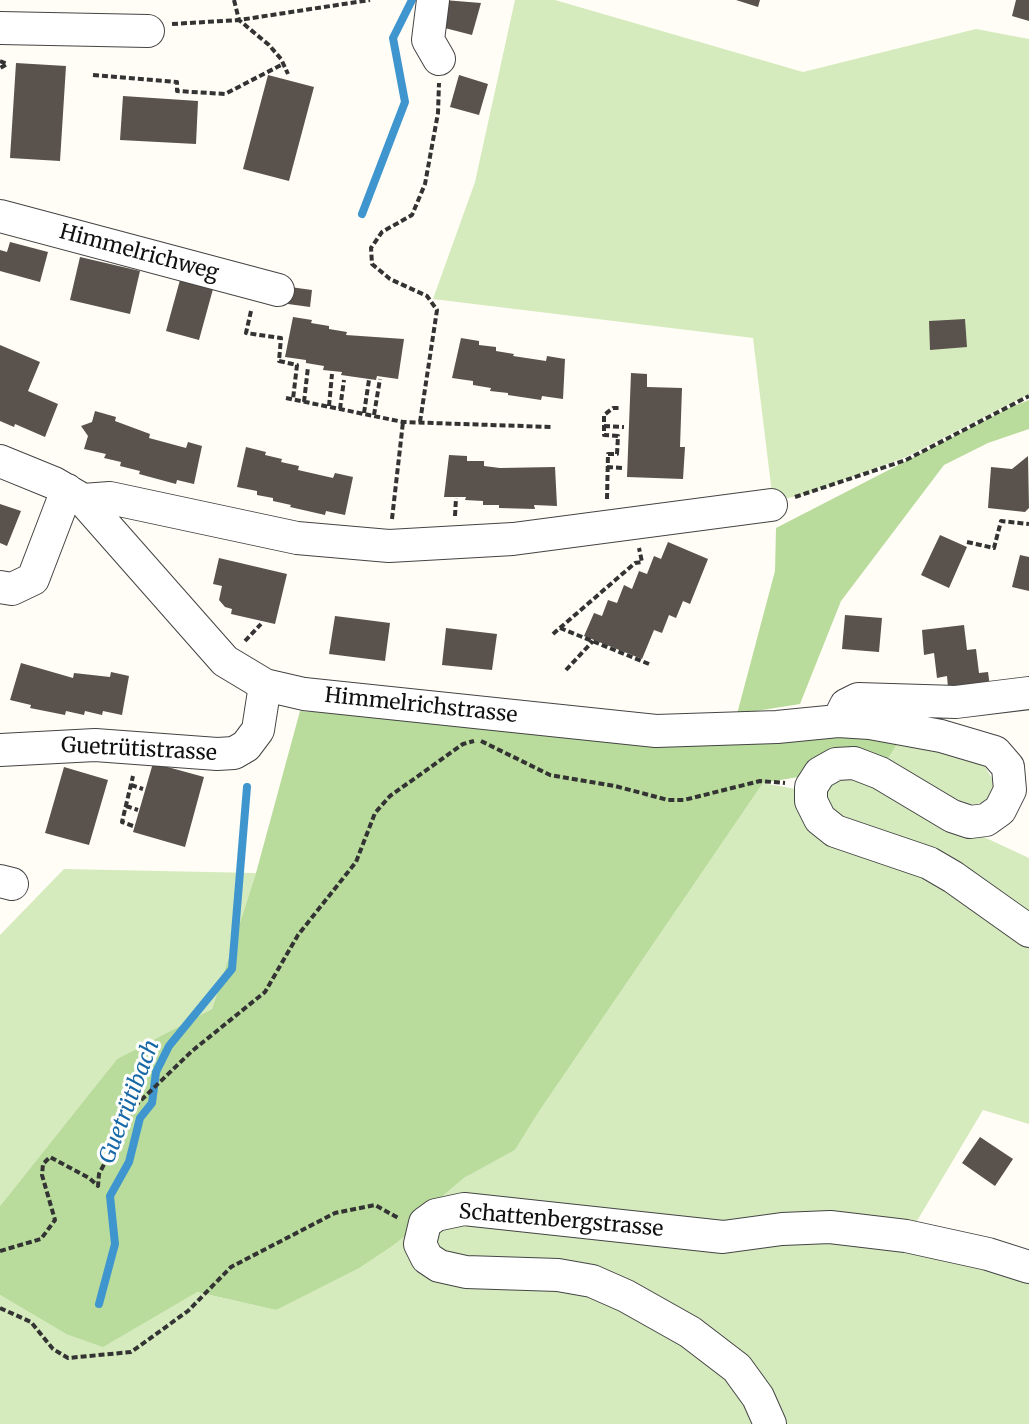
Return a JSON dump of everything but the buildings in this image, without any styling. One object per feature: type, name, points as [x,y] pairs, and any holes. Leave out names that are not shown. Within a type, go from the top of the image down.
[{"type":"street","points":[[433,0],[428,40],[439,59]]},
{"type":"street","points":[[0,28],[158,28]]},
{"type":"street","name":"Himmelrichweg","points":[[0,216],[278,290]]},
{"type":"street","name":"Himmelrichstrasse","points":[[0,461],[75,495],[110,498],[297,538],[389,546],[513,539],[771,505]]},
{"type":"street","points":[[0,587],[12,589],[33,579],[75,495]]},
{"type":"street","name":"Himmelrichstrasse","points":[[75,495],[225,661],[265,685],[304,694],[656,731],[777,727],[838,721],[870,723],[974,745],[1019,763]]},
{"type":"street","name":"Guetrütistrasse","points":[[0,750],[101,745],[217,754],[234,753],[246,746],[258,730],[265,685]]},
{"type":"street","points":[[838,721],[846,705],[858,699],[956,702],[1029,693]]},
{"type":"street","points":[[1019,763],[1007,799],[994,815],[978,822],[951,816],[880,773],[854,763],[845,762],[827,768],[815,779],[811,787],[814,810],[835,831],[928,863],[953,877],[1029,931]]},
{"type":"street","name":"Schattenbergstrasse","points":[[421,1230],[436,1215],[464,1209],[723,1237],[782,1229],[830,1227],[906,1236],[988,1254],[1029,1267]]},
{"type":"street","points":[[421,1230],[420,1244],[427,1258],[447,1269],[576,1277],[626,1296],[690,1332],[723,1356],[748,1382],[758,1397],[770,1424]]},
{"type":"path","points":[[234,0],[238,20],[269,45],[288,74]]},
{"type":"path","points":[[158,28],[238,20],[370,0]]},
{"type":"path","points":[[420,422],[437,310],[427,296],[390,279],[372,264],[371,248],[382,232],[412,215],[425,184],[438,113],[439,59]]},
{"type":"path","points":[[0,61],[7,64],[0,68]]},
{"type":"path","points":[[93,75],[177,82],[177,91],[225,94],[283,64]]},
{"type":"path","points":[[248,327],[246,333],[281,338],[279,361],[297,364],[293,399]]},
{"type":"path","points":[[304,402],[308,367]]},
{"type":"path","points":[[328,406],[332,374]]},
{"type":"path","points":[[374,416],[380,379]]},
{"type":"path","points":[[340,409],[344,380]]},
{"type":"path","points":[[364,414],[369,380]]},
{"type":"path","points":[[771,505],[906,460],[1029,396]]},
{"type":"path","points":[[286,398],[403,422],[551,427]]},
{"type":"path","points":[[607,505],[608,454],[617,454],[618,436],[604,435],[604,415],[613,408],[620,408]]},
{"type":"path","points":[[392,518],[403,422]]},
{"type":"path","points":[[604,426],[624,427]]},
{"type":"path","points":[[607,467],[623,468]]},
{"type":"path","points":[[967,542],[994,548],[1001,521],[1029,524]]},
{"type":"path","points":[[553,634],[641,560]]},
{"type":"path","points":[[242,644],[261,624]]},
{"type":"path","points":[[560,628],[649,664]]},
{"type":"path","points":[[566,670],[593,641]]},
{"type":"path","points":[[0,1251],[41,1239],[55,1220],[42,1175],[43,1164],[50,1157],[73,1168],[98,1186],[99,1174],[134,1107],[192,1051],[265,992],[298,935],[356,862],[375,813],[390,796],[463,744],[479,740],[550,775],[615,786],[668,800],[684,800],[760,781],[811,787]]},
{"type":"path","points":[[133,826],[122,822],[131,783],[143,789]]},
{"type":"path","points":[[126,806],[138,810]]},
{"type":"path","points":[[0,1308],[31,1322],[53,1349],[68,1358],[131,1352],[188,1311],[231,1268],[335,1213],[375,1206],[421,1230]]},
{"type":"green space","points":[[515,0],[555,0],[803,72],[976,29],[1029,39],[1029,394],[906,457],[808,493],[773,502],[753,338],[433,299],[475,182]]},
{"type":"green space","points":[[1029,400],[1029,429],[988,443],[944,465],[841,601],[800,704],[737,714],[775,571],[776,528],[1011,407]]},
{"type":"green space","points":[[300,711],[734,740],[806,733],[899,741],[886,762],[763,783],[515,1150],[464,1178],[414,1220],[405,1236],[392,1246],[359,1268],[276,1310],[197,1292],[103,1347],[66,1334],[0,1295],[0,1206],[117,1059],[212,1009],[256,873]]},
{"type":"green space","points":[[899,741],[983,763],[994,782],[992,794],[982,803],[971,805],[956,802],[886,762]]},
{"type":"green space","points":[[843,770],[957,834],[984,837],[1029,858],[1029,924],[843,825],[822,807],[825,783]]},
{"type":"green space","points":[[763,783],[796,789],[888,855],[1029,938],[1029,1124],[983,1110],[911,1231],[736,1229],[433,1204],[464,1178],[515,1150]]},
{"type":"green space","points":[[64,869],[256,873],[212,1009],[117,1059],[0,1206],[0,935]]},
{"type":"green space","points":[[442,1222],[840,1233],[1029,1279],[1029,1424],[779,1424],[690,1325],[435,1251],[433,1232]]},
{"type":"green space","points":[[405,1236],[408,1254],[570,1283],[716,1357],[762,1424],[0,1424],[0,1295],[66,1334],[197,1292],[276,1310]]},
{"type":"waterway","points":[[362,214],[405,102],[393,38],[412,0]]},
{"type":"waterway","name":"Guetrütibach","points":[[99,1304],[115,1244],[110,1196],[129,1162],[140,1118],[152,1103],[156,1072],[169,1046],[232,969],[247,787]]}]
